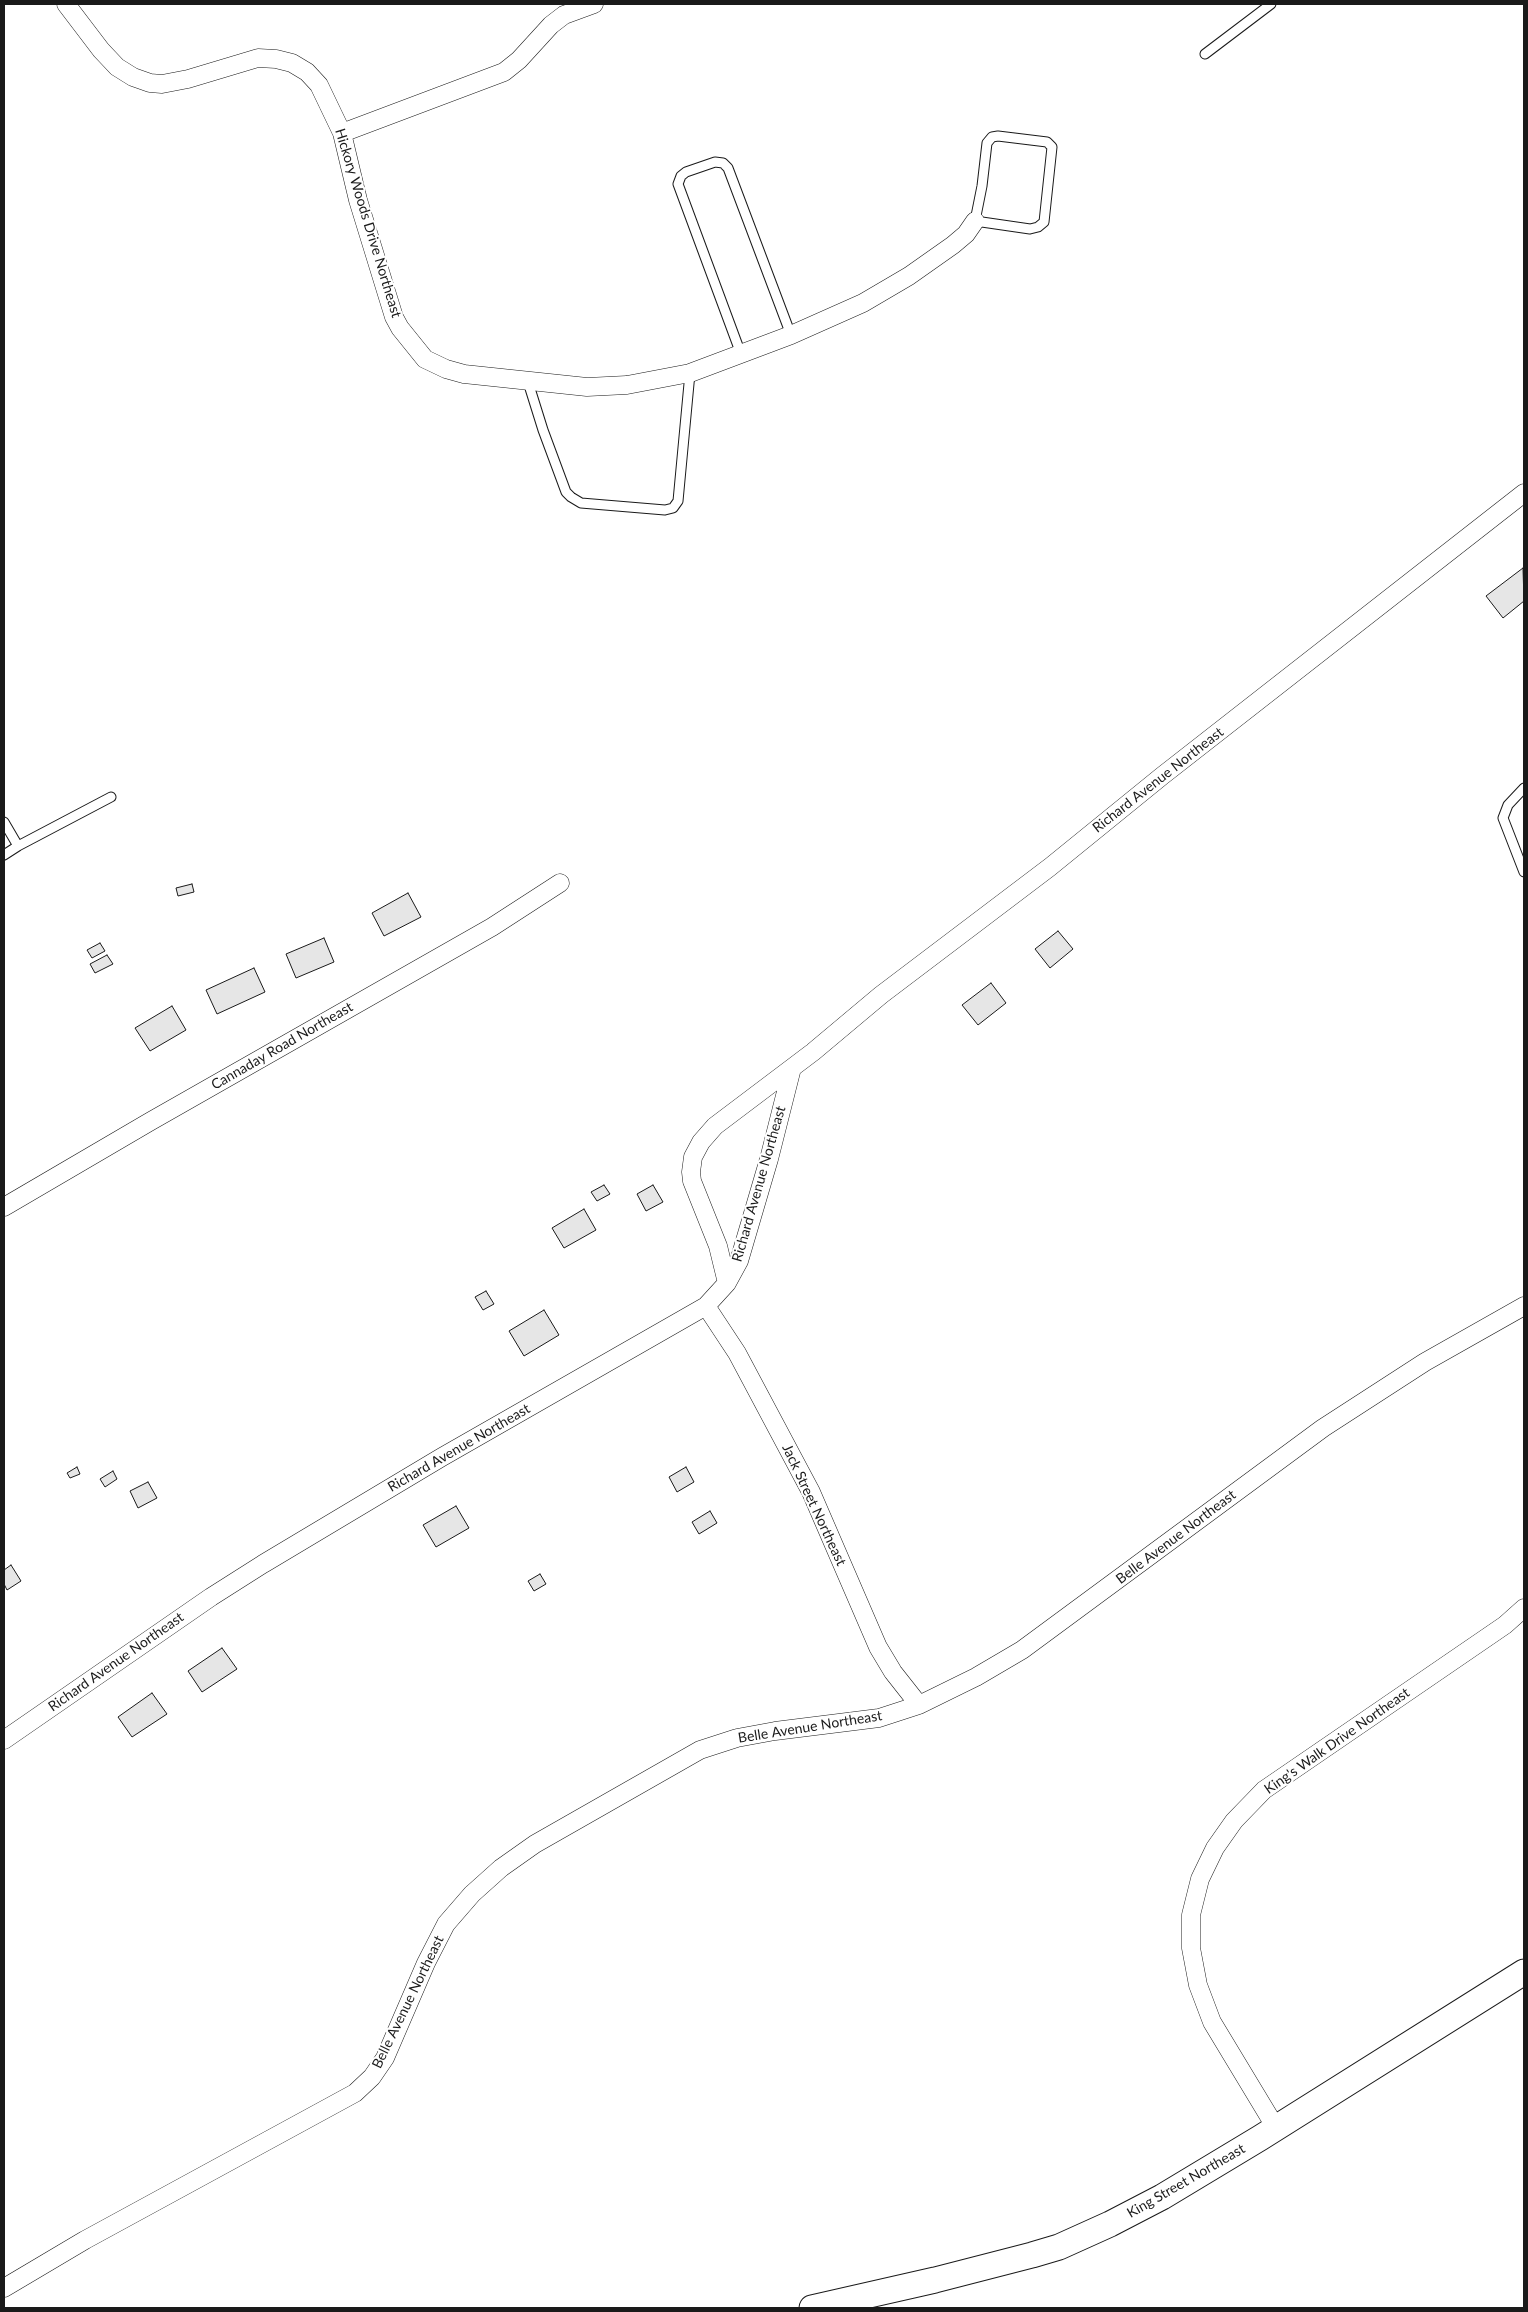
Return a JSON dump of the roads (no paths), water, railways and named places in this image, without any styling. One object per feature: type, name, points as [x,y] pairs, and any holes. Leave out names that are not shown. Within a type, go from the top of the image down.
[{"type":"street","name":"Hickory Woods Drive Northeast","points":[[66,4],[101,50],[117,67],[133,77],[150,83],[162,84],[188,79],[258,58],[276,58],[292,63],[307,72],[319,85],[342,133],[358,200],[390,306],[405,335],[425,359],[446,369],[464,374],[587,387],[627,385],[690,373],[791,335],[863,303],[909,276],[953,245],[966,234],[975,221]]},
{"type":"street","points":[[342,133],[504,72],[520,60],[552,25],[564,15],[594,4]]},
{"type":"street","name":"Richard Avenue Northeast","points":[[727,1283],[709,1218],[692,1181],[690,1172],[693,1157],[701,1142],[714,1126],[792,1068],[881,995],[1050,867],[1162,776],[1524,492]]},
{"type":"street","name":"Cannaday Road Northeast","points":[[4,1207],[151,1120],[492,927],[560,883]]},
{"type":"street","name":"Richard Avenue Northeast","points":[[4,1740],[211,1597],[263,1564],[442,1457],[706,1306],[727,1283],[739,1261],[769,1159],[792,1068]]},
{"type":"street","name":"Jack Street Northeast","points":[[706,1306],[737,1354],[810,1492],[878,1647],[893,1672],[919,1704]]},
{"type":"street","name":"Belle Avenue Northeast","points":[[4,2288],[94,2235],[355,2093],[372,2077],[385,2058],[426,1963],[446,1924],[472,1894],[501,1868],[535,1844],[700,1750],[737,1738],[775,1731],[879,1718],[919,1704],[976,1677],[1022,1650],[1323,1428],[1425,1362],[1524,1306]]},
{"type":"street","name":"King's Walk Drive Northeast","points":[[1276,2128],[1212,2022],[1198,1985],[1191,1948],[1191,1915],[1200,1879],[1215,1848],[1234,1822],[1264,1790],[1505,1625],[1524,1608]]},
{"type":"street","name":"King Street Northeast","points":[[812,2308],[935,2280],[1058,2246],[1110,2224],[1162,2197],[1276,2128],[1524,1972]]},
{"type":"lane","points":[[1205,54],[1271,4]]},
{"type":"lane","points":[[998,136],[1048,142],[1052,147],[1052,153],[1044,222],[1038,228],[1030,229],[975,221],[982,186],[987,142],[992,137],[998,136]]},
{"type":"lane","points":[[741,354],[678,184],[681,176],[686,172],[715,162],[722,163],[728,168],[791,335]]},
{"type":"lane","points":[[528,382],[546,439],[566,492],[571,497],[581,503],[665,510],[673,508],[678,501],[690,373]]},
{"type":"lane","points":[[1524,788],[1508,805],[1503,818],[1520,851],[1524,872]]},
{"type":"lane","points":[[4,855],[111,797]]},
{"type":"lane","points":[[4,822],[18,846]]}]
